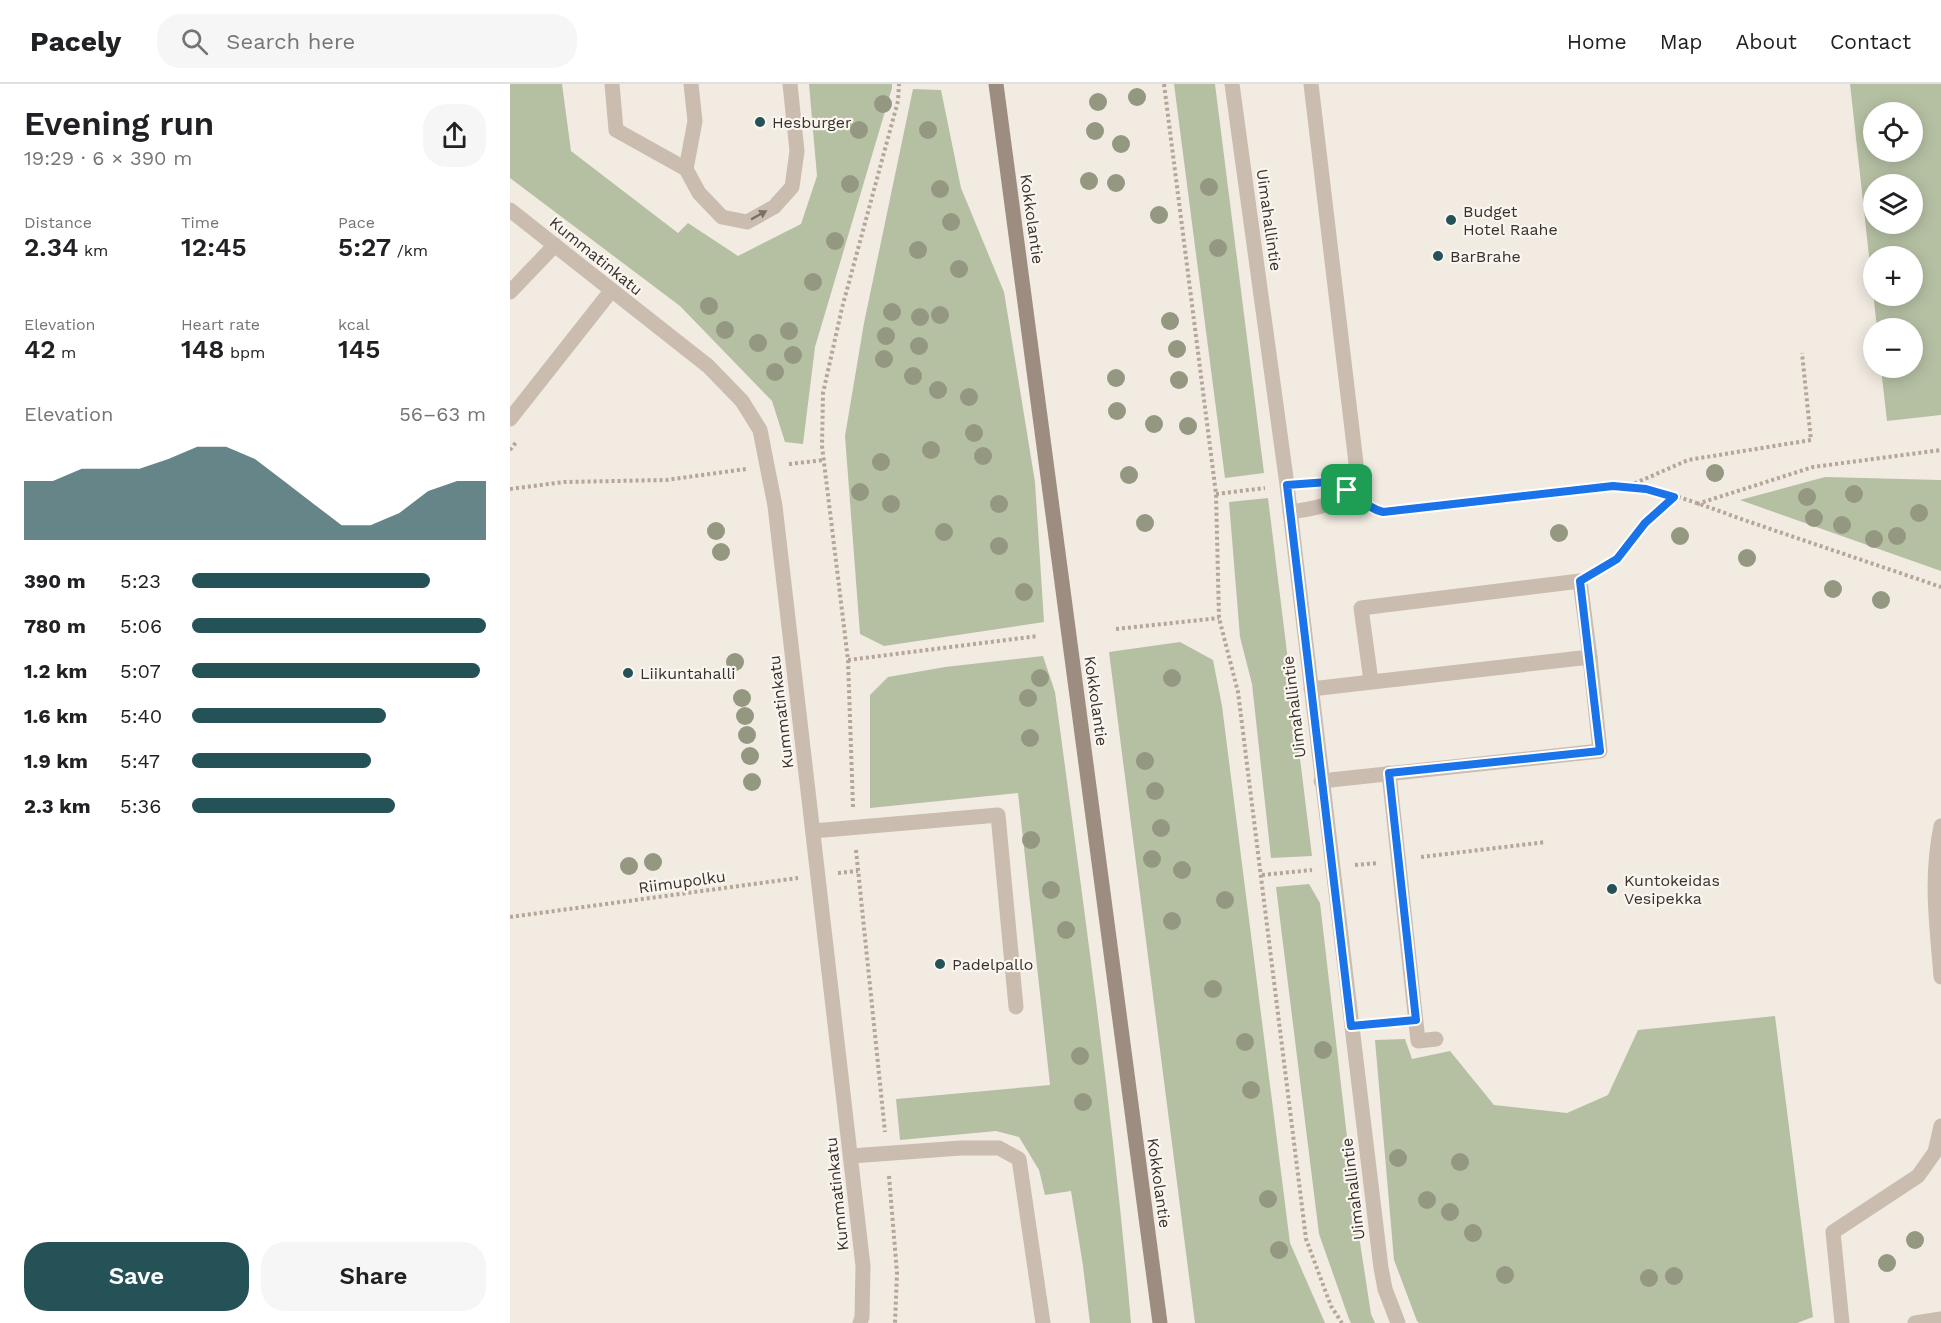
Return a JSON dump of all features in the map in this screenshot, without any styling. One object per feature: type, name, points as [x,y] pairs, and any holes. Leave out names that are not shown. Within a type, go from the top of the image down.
[{"type":"main road","name":"Kokkolantie","points":[[996,84],[1160,1323]]},
{"type":"street","points":[[612,84],[616,130],[686,169],[699,193],[722,217],[747,222],[774,207],[792,187],[797,151],[790,84]]},
{"type":"street","points":[[686,169],[695,121],[691,84]]},
{"type":"street","name":"Uimahallintie","points":[[1232,84],[1287,485],[1381,1268],[1385,1289],[1398,1323]]},
{"type":"street","points":[[1290,512],[1335,502],[1347,490],[1355,473],[1356,463],[1311,84]]},
{"type":"street","name":"Kummatinkatu","points":[[510,210],[708,366],[742,401],[760,430],[775,506],[851,1156],[863,1266],[860,1323]]},
{"type":"street","points":[[510,292],[555,245]]},
{"type":"street","points":[[510,418],[611,291]]},
{"type":"street","points":[[1321,781],[1600,751],[1580,581],[1361,608],[1371,681]]},
{"type":"street","points":[[1311,689],[1590,657]]},
{"type":"street","points":[[1389,773],[1418,1041],[1436,1039]]},
{"type":"street","points":[[813,831],[998,815],[1016,1007]]},
{"type":"street","points":[[1941,826],[1933,886],[1941,977]]},
{"type":"street","points":[[1842,1323],[1833,1232],[1918,1176],[1935,1152],[1941,1126]]},
{"type":"street","points":[[851,1156],[961,1148],[999,1148],[1019,1159],[1043,1323]]},
{"type":"street","points":[[1915,1323],[1941,1320]]},
{"type":"path","points":[[895,1323],[897,1273],[888,1153],[854,827],[848,660],[822,446],[823,393],[842,308],[898,101],[899,84]]},
{"type":"path","points":[[1164,84],[1216,494],[1219,618],[1238,692],[1306,1239],[1331,1306],[1342,1323]]},
{"type":"path","points":[[1629,486],[1688,460],[1811,440],[1802,353]]},
{"type":"path","points":[[1697,504],[1814,467],[1941,450]]},
{"type":"path","points":[[510,489],[564,482],[666,480],[824,460]]},
{"type":"path","points":[[1216,494],[1287,485]]},
{"type":"path","points":[[1347,490],[1374,510],[1383,512],[1629,486],[1697,504],[1941,587]]},
{"type":"path","points":[[1580,581],[1617,559],[1645,523],[1674,497]]},
{"type":"path","points":[[1116,629],[1219,618]]},
{"type":"path","points":[[848,660],[1038,636]]},
{"type":"path","points":[[1361,865],[1546,842]]},
{"type":"path","name":"Riimupolku","points":[[510,917],[858,871]]},
{"type":"path","points":[[1351,1026],[1416,1020]]},
{"type":"green space","points":[[510,84],[562,84],[571,151],[678,233],[688,223],[738,256],[801,224],[817,176],[809,84],[892,84],[815,347],[803,444],[785,442],[772,401],[680,306],[510,178]]},
{"type":"green space","points":[[1174,84],[1215,84],[1264,473],[1225,478]]},
{"type":"green space","points":[[1850,84],[1941,84],[1941,415],[1887,421],[1882,378],[1923,378],[1923,318],[1876,318],[1875,306],[1923,306],[1923,246],[1868,246],[1867,234],[1923,234],[1923,174],[1863,174],[1863,201]]},
{"type":"green space","points":[[913,89],[941,90],[961,188],[1004,292],[1035,482],[1044,622],[884,646],[860,634],[845,436],[864,323]]},
{"type":"green space","points":[[1825,477],[1941,480],[1941,571],[1740,500]]},
{"type":"green space","points":[[1268,498],[1312,856],[1271,858],[1252,684],[1240,637],[1229,502]]},
{"type":"green space","points":[[1180,642],[1213,660],[1222,706],[1290,1243],[1325,1323],[1195,1323],[1109,652]]},
{"type":"green space","points":[[1043,656],[1055,692],[1087,928],[1131,1323],[1090,1323],[1071,1191],[1045,1195],[1039,1170],[1019,1137],[996,1131],[900,1140],[896,1099],[1050,1085],[1018,793],[870,808],[870,695],[888,677],[945,667]]},
{"type":"green space","points":[[1309,884],[1320,903],[1357,1223],[1371,1314],[1375,1323],[1351,1323],[1319,1234],[1276,887]]},
{"type":"green space","points":[[1775,1016],[1813,1317],[1797,1323],[1419,1323],[1417,1321],[1394,1260],[1375,1040],[1405,1039],[1412,1059],[1450,1051],[1494,1105],[1567,1113],[1608,1095],[1638,1030]]},
{"type":"place","name":"Hesburger","points":[[760,122]]},
{"type":"place","name":"Budget Hotel Raahe","points":[[1451,220]]},
{"type":"place","name":"BarBrahe","points":[[1438,256]]},
{"type":"place","name":"Liikuntahalli","points":[[628,673]]},
{"type":"place","name":"Kuntokeidas Vesipekka","points":[[1612,889]]},
{"type":"place","name":"Padelpallo","points":[[940,964]]},
{"type":"route","points":[[1328,482],[1336,483],[1347,490],[1374,510],[1383,512],[1613,486],[1646,489],[1674,497],[1654,513],[1617,559],[1580,581],[1600,751],[1389,773],[1416,1020],[1351,1026],[1287,485],[1328,482]]}]
